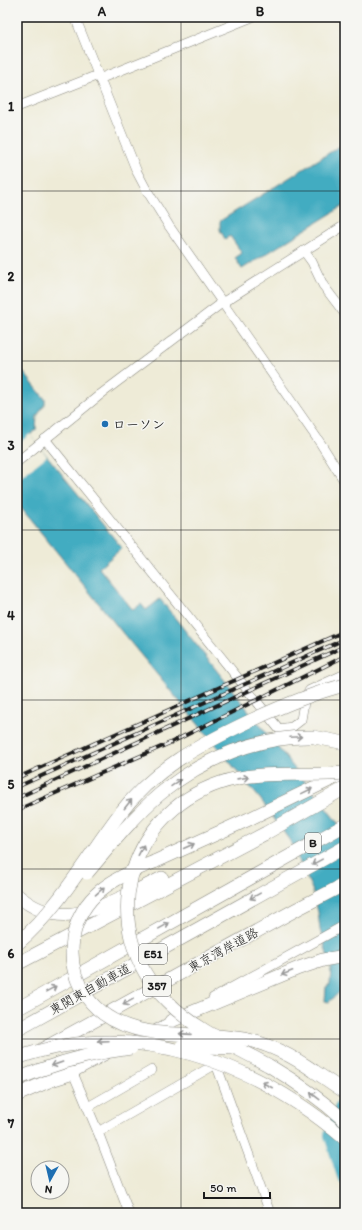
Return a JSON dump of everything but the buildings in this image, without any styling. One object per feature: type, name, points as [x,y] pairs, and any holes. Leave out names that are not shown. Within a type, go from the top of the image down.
[{"type":"highway","points":[[17,944],[40,922],[65,892],[119,815],[144,786],[185,754],[232,730],[293,702],[345,685]]},
{"type":"highway","points":[[232,730],[289,708],[324,697],[345,693]]},
{"type":"highway","points":[[17,954],[41,929],[130,823],[161,794],[178,781],[216,759],[269,740],[293,737],[314,737],[345,744]]},
{"type":"highway","points":[[345,773],[189,847],[127,873],[109,883],[99,891],[84,909],[74,931],[72,948],[74,972],[82,992],[95,1007],[113,1021],[140,1030],[232,1037],[249,1040],[276,1049],[290,1056],[345,1092]]},
{"type":"highway","points":[[345,773],[237,778],[221,782],[186,799],[164,817],[140,851],[132,874],[128,897],[130,934],[138,959],[151,982],[167,1001],[182,1015],[208,1032],[304,1088],[345,1121]]},
{"type":"highway","points":[[17,964],[266,833],[345,788]]},
{"type":"highway","name":"B","points":[[280,861],[345,825]]},
{"type":"highway","points":[[17,895],[39,910],[68,915],[78,914],[94,910],[183,867],[266,833]]},
{"type":"highway","name":"B","points":[[289,877],[345,847]]},
{"type":"highway","name":"東関東自動車道","points":[[17,1009],[280,861]]},
{"type":"highway","name":"東関東自動車道","points":[[17,1030],[289,877]]},
{"type":"highway","name":"東京湾岸道路","points":[[17,1063],[345,884]]},
{"type":"highway","points":[[171,1021],[252,987],[324,960],[345,949]]},
{"type":"highway","points":[[324,960],[345,956]]},
{"type":"highway","points":[[17,1058],[55,1046],[80,1042],[128,1042],[172,1048],[242,1072],[279,1091],[310,1112],[345,1139]]},
{"type":"highway","points":[[17,1079],[64,1061],[97,1053],[143,1047],[214,1046],[259,1051],[288,1060],[314,1071]]},
{"type":"highway","points":[[17,1095],[50,1080],[73,1072]]},
{"type":"street","points":[[75,17],[128,151],[146,189],[169,226],[345,482]]},
{"type":"street","points":[[17,106],[98,77],[252,17]]},
{"type":"street","points":[[17,462],[101,394],[222,302],[345,225]]},
{"type":"street","points":[[304,251],[312,262],[323,285],[345,314]]},
{"type":"street","points":[[41,442],[279,729],[292,727],[301,720],[305,696],[310,690],[345,674]]},
{"type":"street","points":[[129,1213],[73,1072],[171,1021],[345,925]]},
{"type":"street","points":[[98,1132],[216,1064],[270,1213]]},
{"type":"street","points":[[88,1107],[152,1070]]},
{"type":"water","points":[[345,143],[345,205],[242,269],[235,258],[242,253],[230,236],[225,239],[220,230],[220,221]]},
{"type":"water","points":[[17,364],[45,399],[45,404],[37,416],[36,430],[30,435],[122,548],[99,568],[133,610],[141,604],[146,610],[160,599],[345,832],[345,987],[329,1002],[325,1001],[326,987],[330,984],[331,968],[320,930],[318,912],[312,889],[290,841],[261,800],[17,503]]},
{"type":"pier","points":[[30,434],[47,456],[17,480],[17,445]]},
{"type":"waterway","points":[[345,1102],[332,1135],[345,1176]]},
{"type":"railway","points":[[17,778],[345,631]]},
{"type":"railway","points":[[17,787],[345,639]]},
{"type":"railway","points":[[17,798],[345,646]]},
{"type":"railway","points":[[17,810],[170,743],[345,656]]},
{"type":"place","name":"ローソン","points":[[105,424]]}]
